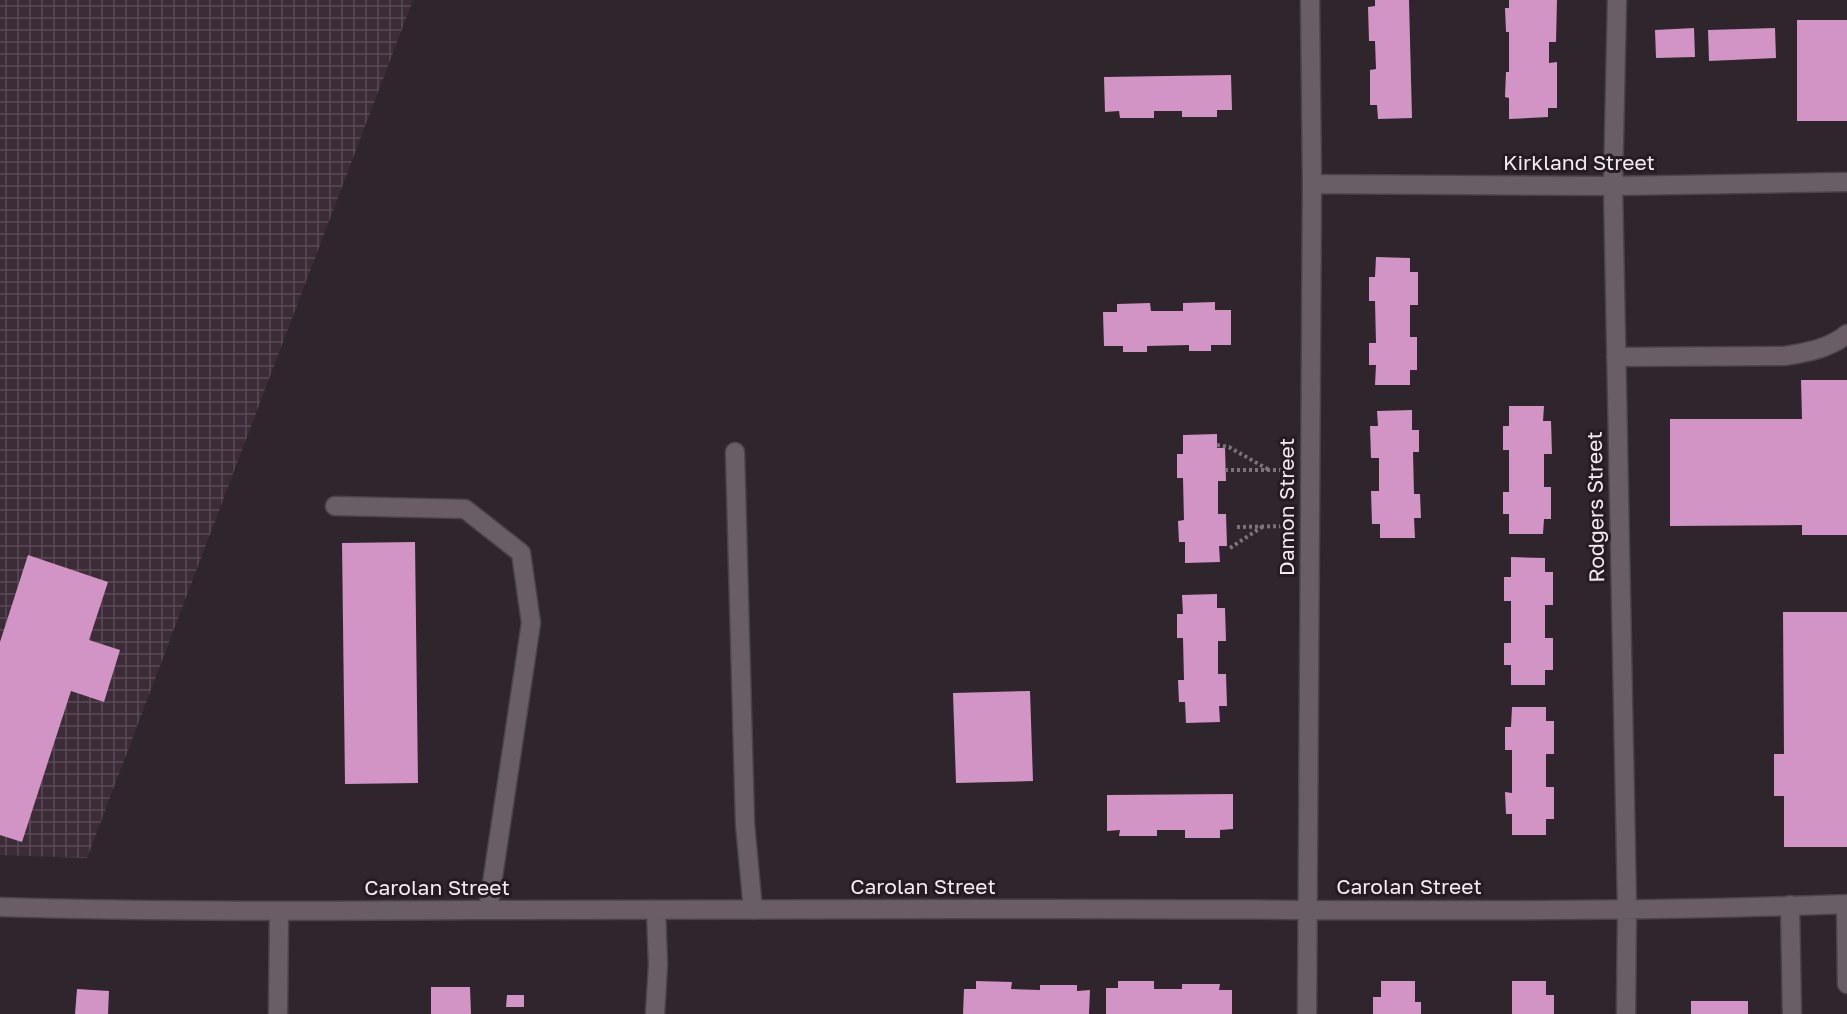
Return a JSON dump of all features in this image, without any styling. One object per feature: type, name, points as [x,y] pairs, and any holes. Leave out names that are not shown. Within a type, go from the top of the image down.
[{"type":"street","name":"Damon Street","points":[[1307,1014],[1312,184],[1310,0]]},
{"type":"street","name":"Rodgers Street","points":[[1617,0],[1613,186],[1627,908],[1626,1014]]},
{"type":"street","name":"Kirkland Street","points":[[1312,184],[1613,186],[1847,182]]},
{"type":"street","points":[[1616,357],[1785,356],[1809,352],[1836,343],[1847,334]]},
{"type":"street","points":[[735,452],[745,825],[753,910]]},
{"type":"street","points":[[335,506],[465,509],[521,553],[531,623],[488,910]]},
{"type":"street","points":[[1846,904],[1847,984]]},
{"type":"street","name":"Carolan Street","points":[[0,907],[279,911],[1307,910],[1846,904]]},
{"type":"street","points":[[1790,905],[1792,1014]]},
{"type":"street","points":[[655,1014],[658,965],[656,910]]},
{"type":"street","points":[[278,1014],[279,911]]},
{"type":"path","points":[[1217,445],[1229,447],[1269,470]]},
{"type":"path","points":[[1225,470],[1310,470]]},
{"type":"path","points":[[1230,548],[1262,526]]},
{"type":"path","points":[[1237,527],[1310,526]]},
{"type":"shaded area","points":[[0,0],[413,0],[87,858],[0,855]]},
{"type":"building","points":[[1375,0],[1409,0],[1412,118],[1378,119],[1377,105],[1370,105],[1370,70],[1376,69],[1375,41],[1369,41],[1368,7],[1375,6]]},
{"type":"building","points":[[1509,0],[1557,0],[1556,42],[1549,42],[1549,63],[1557,62],[1557,108],[1548,108],[1548,117],[1509,119],[1509,98],[1505,97],[1506,72],[1509,72],[1509,32],[1506,32],[1505,8],[1509,8]]},
{"type":"building","points":[[1797,20],[1847,20],[1847,121],[1797,121]]},
{"type":"building","points":[[1694,28],[1695,57],[1656,58],[1655,30]]},
{"type":"building","points":[[1775,28],[1776,58],[1709,61],[1708,30]]},
{"type":"building","points":[[1231,75],[1232,110],[1217,110],[1217,117],[1182,117],[1182,111],[1154,111],[1154,118],[1120,118],[1119,111],[1105,112],[1104,77]]},
{"type":"building","points":[[1376,257],[1410,258],[1410,272],[1418,272],[1418,305],[1410,305],[1410,337],[1417,337],[1417,370],[1410,370],[1410,385],[1375,385],[1376,365],[1369,365],[1369,343],[1376,343],[1375,301],[1369,301],[1369,277],[1375,277]]},
{"type":"building","points":[[1215,302],[1215,310],[1231,310],[1231,345],[1211,345],[1211,351],[1189,351],[1189,345],[1147,346],[1147,352],[1123,352],[1123,346],[1104,346],[1103,312],[1117,312],[1117,304],[1150,303],[1151,311],[1183,311],[1183,303]]},
{"type":"building","points":[[1801,380],[1847,380],[1847,535],[1802,535],[1802,525],[1670,526],[1670,419],[1802,419]]},
{"type":"building","points":[[1509,406],[1544,406],[1543,421],[1551,421],[1552,454],[1544,454],[1544,487],[1551,487],[1551,519],[1544,519],[1543,534],[1509,534],[1509,514],[1503,514],[1503,492],[1509,492],[1509,450],[1503,450],[1503,426],[1509,426]]},
{"type":"building","points":[[1412,410],[1412,430],[1419,430],[1419,452],[1413,452],[1414,494],[1420,494],[1421,518],[1414,518],[1415,538],[1380,538],[1380,524],[1372,524],[1371,491],[1379,491],[1379,458],[1371,458],[1370,426],[1378,426],[1377,411]]},
{"type":"building","points":[[1217,434],[1217,448],[1225,448],[1226,481],[1218,481],[1218,514],[1226,514],[1227,546],[1219,546],[1220,562],[1185,563],[1185,542],[1179,542],[1178,521],[1184,520],[1183,478],[1177,478],[1177,454],[1183,454],[1183,435]]},
{"type":"building","points":[[415,542],[418,783],[345,784],[342,543]]},
{"type":"building","points":[[28,555],[108,582],[89,640],[120,650],[104,702],[71,691],[22,842],[0,835],[0,642]]},
{"type":"building","points":[[1511,557],[1545,558],[1545,572],[1553,572],[1553,605],[1545,605],[1545,638],[1553,638],[1553,670],[1545,670],[1545,685],[1511,685],[1511,665],[1504,665],[1504,643],[1511,643],[1511,601],[1504,601],[1504,577],[1511,577]]},
{"type":"building","points":[[1217,594],[1217,608],[1225,608],[1226,641],[1218,641],[1218,674],[1226,674],[1227,706],[1219,706],[1220,722],[1186,723],[1185,702],[1179,702],[1178,680],[1184,680],[1183,638],[1177,638],[1177,614],[1183,614],[1182,595]]},
{"type":"building","points":[[1783,612],[1847,612],[1847,847],[1784,847],[1784,796],[1774,796],[1774,754],[1784,754]]},
{"type":"building","points":[[1030,691],[1033,781],[956,783],[953,693]]},
{"type":"building","points":[[1512,707],[1546,707],[1546,721],[1554,721],[1554,754],[1546,754],[1546,787],[1554,787],[1554,819],[1546,819],[1546,835],[1512,835],[1512,814],[1506,814],[1505,792],[1512,793],[1512,750],[1505,750],[1505,727],[1511,727]]},
{"type":"building","points":[[1233,794],[1233,829],[1220,830],[1220,838],[1185,838],[1185,830],[1157,830],[1157,836],[1119,836],[1120,830],[1107,831],[1107,795]]},
{"type":"building","points":[[976,981],[1012,982],[1011,989],[1040,990],[1040,985],[1077,985],[1077,991],[1090,990],[1089,1014],[963,1014],[964,989],[976,989]]},
{"type":"building","points":[[1118,981],[1154,981],[1154,989],[1182,989],[1182,984],[1220,984],[1219,990],[1232,990],[1232,1014],[1106,1014],[1106,988],[1118,988]]},
{"type":"building","points":[[1381,981],[1415,981],[1415,1002],[1421,1002],[1421,1014],[1373,1014],[1373,997],[1381,997]]},
{"type":"building","points":[[1512,981],[1546,981],[1546,995],[1554,995],[1554,1014],[1512,1014]]},
{"type":"building","points":[[431,987],[470,987],[471,1014],[431,1014]]},
{"type":"building","points":[[77,989],[109,991],[108,1014],[75,1014]]},
{"type":"building","points":[[507,995],[524,995],[524,1007],[506,1007]]},
{"type":"building","points":[[1691,1001],[1748,1001],[1748,1014],[1691,1014]]}]
